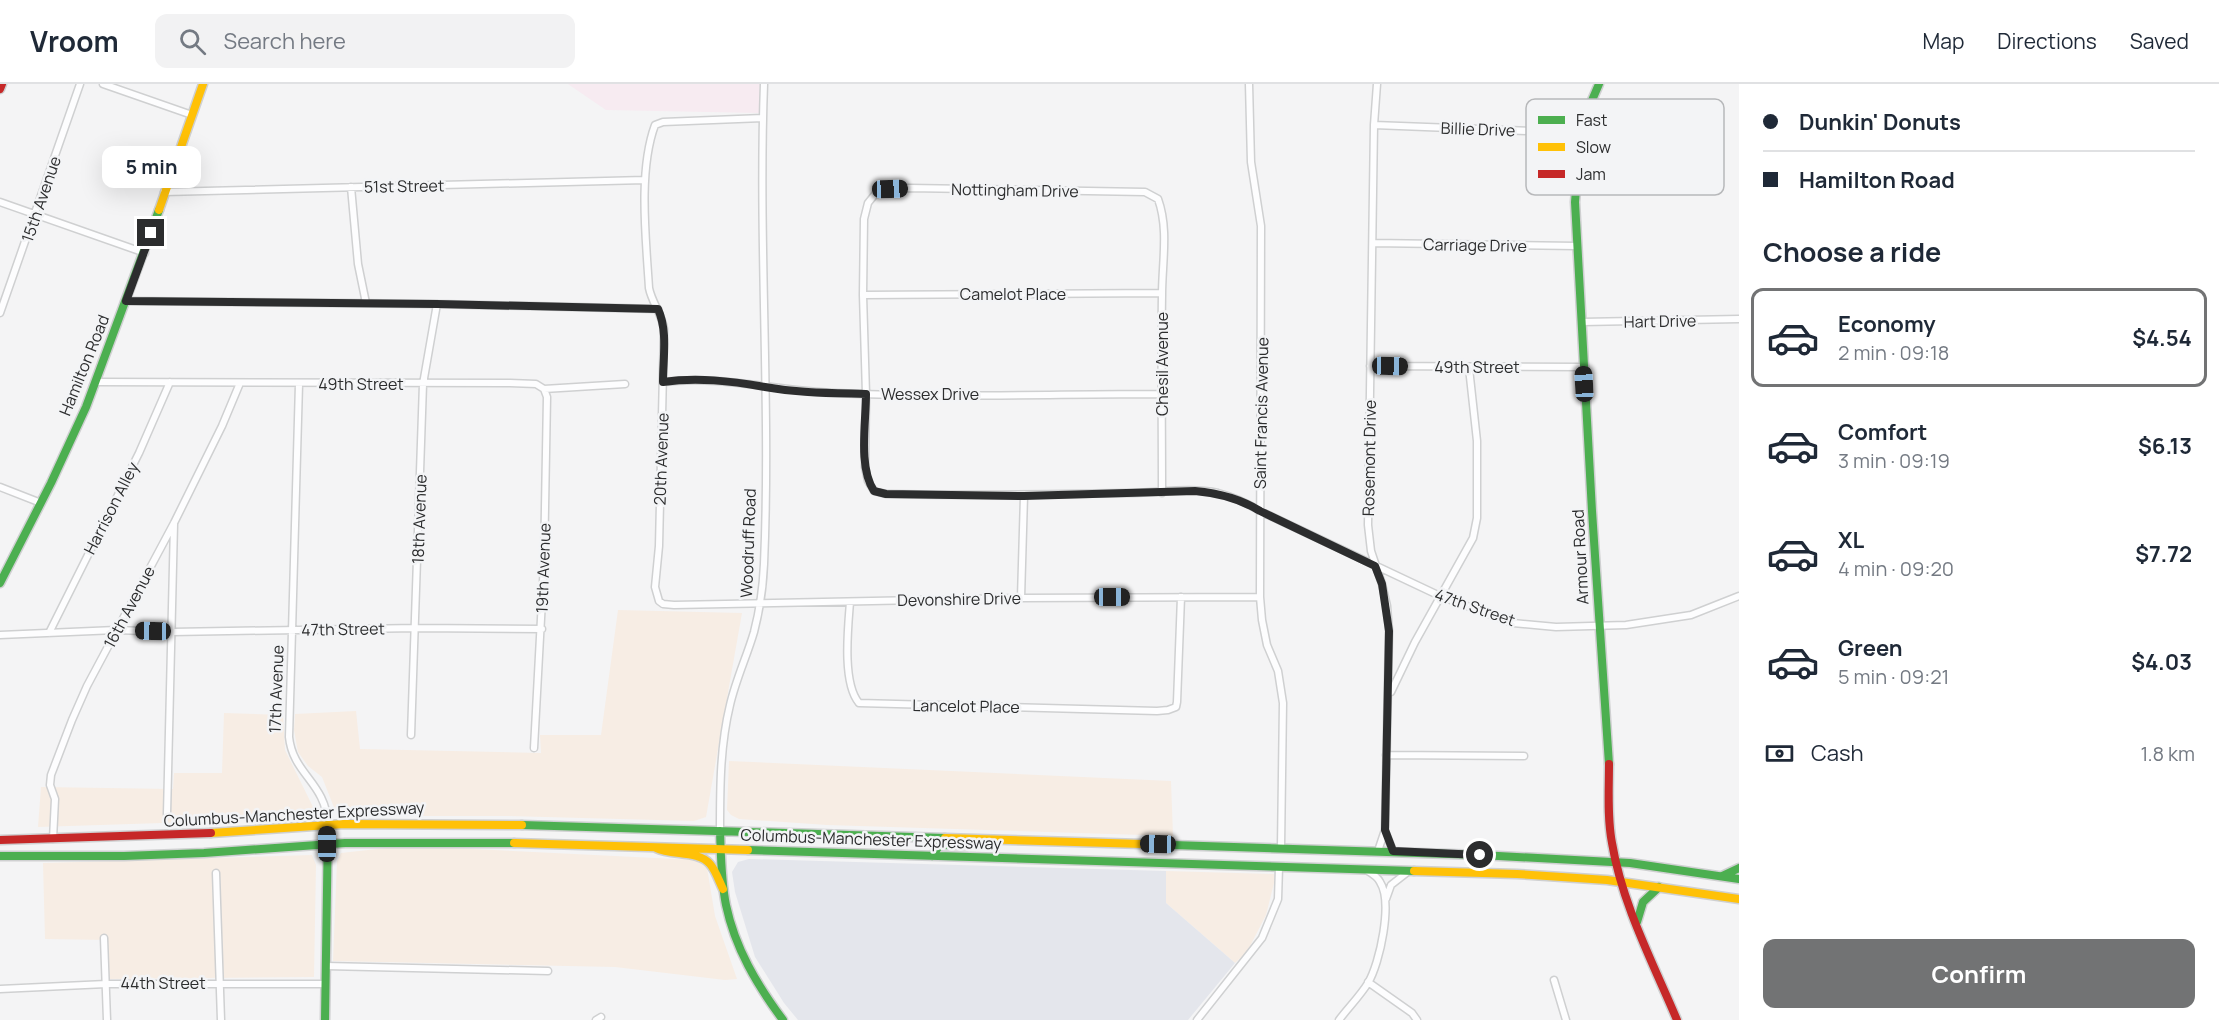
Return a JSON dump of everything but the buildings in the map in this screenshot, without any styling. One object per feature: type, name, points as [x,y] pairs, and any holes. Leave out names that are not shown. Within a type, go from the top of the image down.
[{"type":"main road","points":[[0,89],[2,84]]},
{"type":"main road","name":"Hamilton Road","points":[[0,583],[41,503],[96,382],[145,253],[164,192],[203,84]]},
{"type":"main road","name":"Armour Road","points":[[1592,99],[1599,84]]},
{"type":"main road","name":"Armour Road","points":[[1576,195],[1583,367],[1612,848],[1637,922],[1677,1020]]},
{"type":"main road","name":"Columbus-Manchester Expressway","points":[[0,840],[226,833],[328,825],[529,824],[1393,851],[1616,862],[1739,879]]},
{"type":"main road","name":"17th Avenue","points":[[325,1020],[328,825]]},
{"type":"main road","name":"Woodruff Road","points":[[720,831],[723,889],[739,947],[762,992],[783,1020]]},
{"type":"main road","points":[[932,856],[940,845],[992,844],[1004,840]]},
{"type":"main road","name":"Columbus-Manchester Expressway","points":[[0,856],[146,855],[327,844],[435,842],[654,847],[1524,874],[1622,882],[1739,899]]},
{"type":"main road","points":[[654,847],[665,854],[697,856],[704,859],[710,863],[723,889]]},
{"type":"main road","points":[[1722,876],[1739,868]]},
{"type":"main road","points":[[1637,922],[1646,896],[1659,887]]},
{"type":"street","name":"15th Avenue","points":[[0,313],[80,84]]},
{"type":"street","points":[[103,84],[192,116]]},
{"type":"street","points":[[763,118],[764,84]]},
{"type":"street","name":"Saint Francis Avenue","points":[[1249,84],[1251,162],[1261,226],[1260,597],[1265,637],[1278,671],[1283,703],[1281,847]]},
{"type":"street","name":"Rosemont Drive","points":[[1377,84],[1374,125],[1368,525],[1375,566],[1387,606],[1389,631],[1385,830],[1378,851]]},
{"type":"street","name":"20th Avenue","points":[[659,601],[655,587],[659,546],[664,329],[649,288],[645,180],[650,141],[655,125],[663,122],[763,118]]},
{"type":"street","name":"Woodruff Road","points":[[720,831],[720,774],[725,724],[736,681],[754,633],[761,604],[764,553],[765,388],[763,118]]},
{"type":"street","name":"Billie Drive","points":[[1374,125],[1526,131]]},
{"type":"street","name":"51st Street","points":[[164,192],[645,180]]},
{"type":"street","points":[[351,187],[358,264],[366,303]]},
{"type":"street","name":"Nottingham Drive","points":[[863,296],[864,219],[868,203],[876,193],[890,189],[1145,192],[1158,199],[1163,212],[1164,234]]},
{"type":"street","points":[[0,202],[145,253]]},
{"type":"street","name":"Chesil Avenue","points":[[1162,493],[1164,234]]},
{"type":"street","name":"Carriage Drive","points":[[1372,243],[1577,246]]},
{"type":"street","name":"Camelot Place","points":[[863,296],[1162,293]]},
{"type":"street","points":[[863,296],[866,394]]},
{"type":"street","points":[[126,301],[658,309]]},
{"type":"street","name":"18th Avenue","points":[[411,735],[423,384],[437,304]]},
{"type":"street","name":"Hart Drive","points":[[1582,322],[1739,319]]},
{"type":"street","name":"49th Street","points":[[1370,366],[1583,367]]},
{"type":"street","points":[[1389,695],[1473,538],[1477,518],[1477,441],[1469,368]]},
{"type":"street","name":"Wessex Drive","points":[[663,382],[682,379],[741,383],[765,388],[866,394],[1162,394]]},
{"type":"street","name":"49th Street","points":[[96,382],[536,384],[544,388],[625,384]]},
{"type":"street","name":"Harrison Alley","points":[[49,633],[139,453],[170,382]]},
{"type":"street","name":"16th Avenue","points":[[53,839],[55,798],[50,785],[51,775],[83,694],[174,523],[222,426],[240,383]]},
{"type":"street","name":"17th Avenue","points":[[299,384],[290,747],[299,766],[324,800],[328,825]]},
{"type":"street","name":"19th Avenue","points":[[534,748],[542,629],[547,439],[547,397],[544,388]]},
{"type":"street","name":"47th Street","points":[[866,394],[865,467],[868,481],[874,491],[886,494],[1024,496],[1195,491],[1218,493],[1245,501],[1260,511],[1440,596],[1513,623],[1556,627],[1626,625],[1692,615],[1739,596]]},
{"type":"street","points":[[0,488],[41,503]]},
{"type":"street","points":[[1021,598],[1024,496]]},
{"type":"street","points":[[167,814],[174,523]]},
{"type":"street","name":"Lancelot Place","points":[[849,602],[850,686],[853,696],[859,703],[1157,711],[1176,707],[1181,597]]},
{"type":"street","name":"Devonshire Drive","points":[[659,601],[663,604],[674,605],[1021,598],[1260,597]]},
{"type":"street","name":"47th Street","points":[[0,635],[116,630],[172,632],[416,628],[542,629]]},
{"type":"street","points":[[1386,755],[1524,756]]},
{"type":"street","name":"Rosemont Drive","points":[[1385,830],[1393,851]]},
{"type":"street","points":[[1197,1020],[1263,938],[1278,900],[1279,867]]},
{"type":"street","points":[[1366,870],[1382,883],[1385,903]]},
{"type":"street","points":[[1339,1020],[1368,982],[1375,967],[1380,947],[1385,903],[1391,885],[1409,871]]},
{"type":"street","points":[[216,873],[221,1020]]},
{"type":"street","points":[[104,938],[107,1020]]},
{"type":"street","points":[[326,966],[548,971]]},
{"type":"street","points":[[1554,980],[1566,1020]]},
{"type":"street","points":[[1368,982],[1412,1013],[1417,1020]]},
{"type":"street","name":"44th Street","points":[[0,989],[106,984],[325,984]]},
{"type":"shaded area","points":[[568,84],[760,84],[759,113],[606,110]]},
{"type":"shaded area","points":[[618,610],[742,613],[706,817],[694,821],[506,816],[347,816],[335,810],[322,777],[308,766],[298,752],[294,730],[295,714],[356,711],[360,749],[541,753],[540,735],[601,735]]},
{"type":"shaded area","points":[[224,713],[283,715],[285,750],[315,811],[314,818],[38,827],[41,787],[173,789],[174,773],[222,773]]},
{"type":"shaded area","points":[[729,761],[1171,781],[1173,836],[827,825],[739,819],[727,810]]},
{"type":"shaded area","points":[[386,848],[452,848],[696,860],[707,868],[715,916],[737,979],[725,980],[615,967],[333,961],[337,861],[341,853]]},
{"type":"shaded area","points":[[312,855],[316,865],[314,977],[108,979],[108,940],[45,939],[43,863]]},
{"type":"shaded area","points":[[749,859],[1166,871],[1166,903],[1235,963],[1188,1020],[798,1020],[784,1003],[755,957],[735,892],[732,872],[738,862]]},
{"type":"shaded area","points":[[1166,871],[1274,874],[1266,915],[1247,952],[1235,963],[1166,903]]},
{"type":"traffic: fast","points":[[1593,99],[1599,84]]},
{"type":"traffic: fast","points":[[1576,195],[1592,511],[1609,764]]},
{"type":"traffic: fast","points":[[0,583],[51,483],[86,407],[159,210]]},
{"type":"traffic: fast","points":[[325,1020],[328,825]]},
{"type":"traffic: fast","points":[[522,825],[945,838]]},
{"type":"traffic: fast","points":[[720,831],[724,896],[730,921],[741,951],[756,980],[783,1020]]},
{"type":"traffic: fast","points":[[0,856],[124,856],[204,853],[345,843],[514,843]]},
{"type":"traffic: fast","points":[[1142,844],[1480,855],[1630,863],[1739,879]]},
{"type":"traffic: fast","points":[[932,856],[940,845],[965,845]]},
{"type":"traffic: fast","points":[[748,850],[1414,871]]},
{"type":"traffic: fast","points":[[1722,876],[1739,868]]},
{"type":"traffic: fast","points":[[1637,922],[1643,902],[1659,887]]},
{"type":"traffic: slow","points":[[159,210],[203,84]]},
{"type":"traffic: slow","points":[[211,833],[344,824],[522,825]]},
{"type":"traffic: slow","points":[[945,838],[1142,844]]},
{"type":"traffic: slow","points":[[514,843],[748,850]]},
{"type":"traffic: slow","points":[[656,848],[705,860],[714,870],[723,889]]},
{"type":"traffic: slow","points":[[1414,871],[1517,874],[1607,880],[1739,899]]},
{"type":"traffic: jam","points":[[0,89],[2,84]]},
{"type":"traffic: jam","points":[[1609,764],[1609,823],[1617,866],[1639,933],[1677,1020]]},
{"type":"traffic: jam","points":[[0,840],[211,833]]},
{"type":"route","points":[[151,233],[126,301],[658,309],[664,329],[663,382],[682,379],[741,383],[765,388],[866,394],[865,467],[868,481],[874,491],[886,494],[1024,496],[1195,491],[1218,493],[1245,501],[1260,511],[1375,566],[1387,606],[1389,631],[1385,830],[1387,837],[1393,851],[1480,855]]}]
